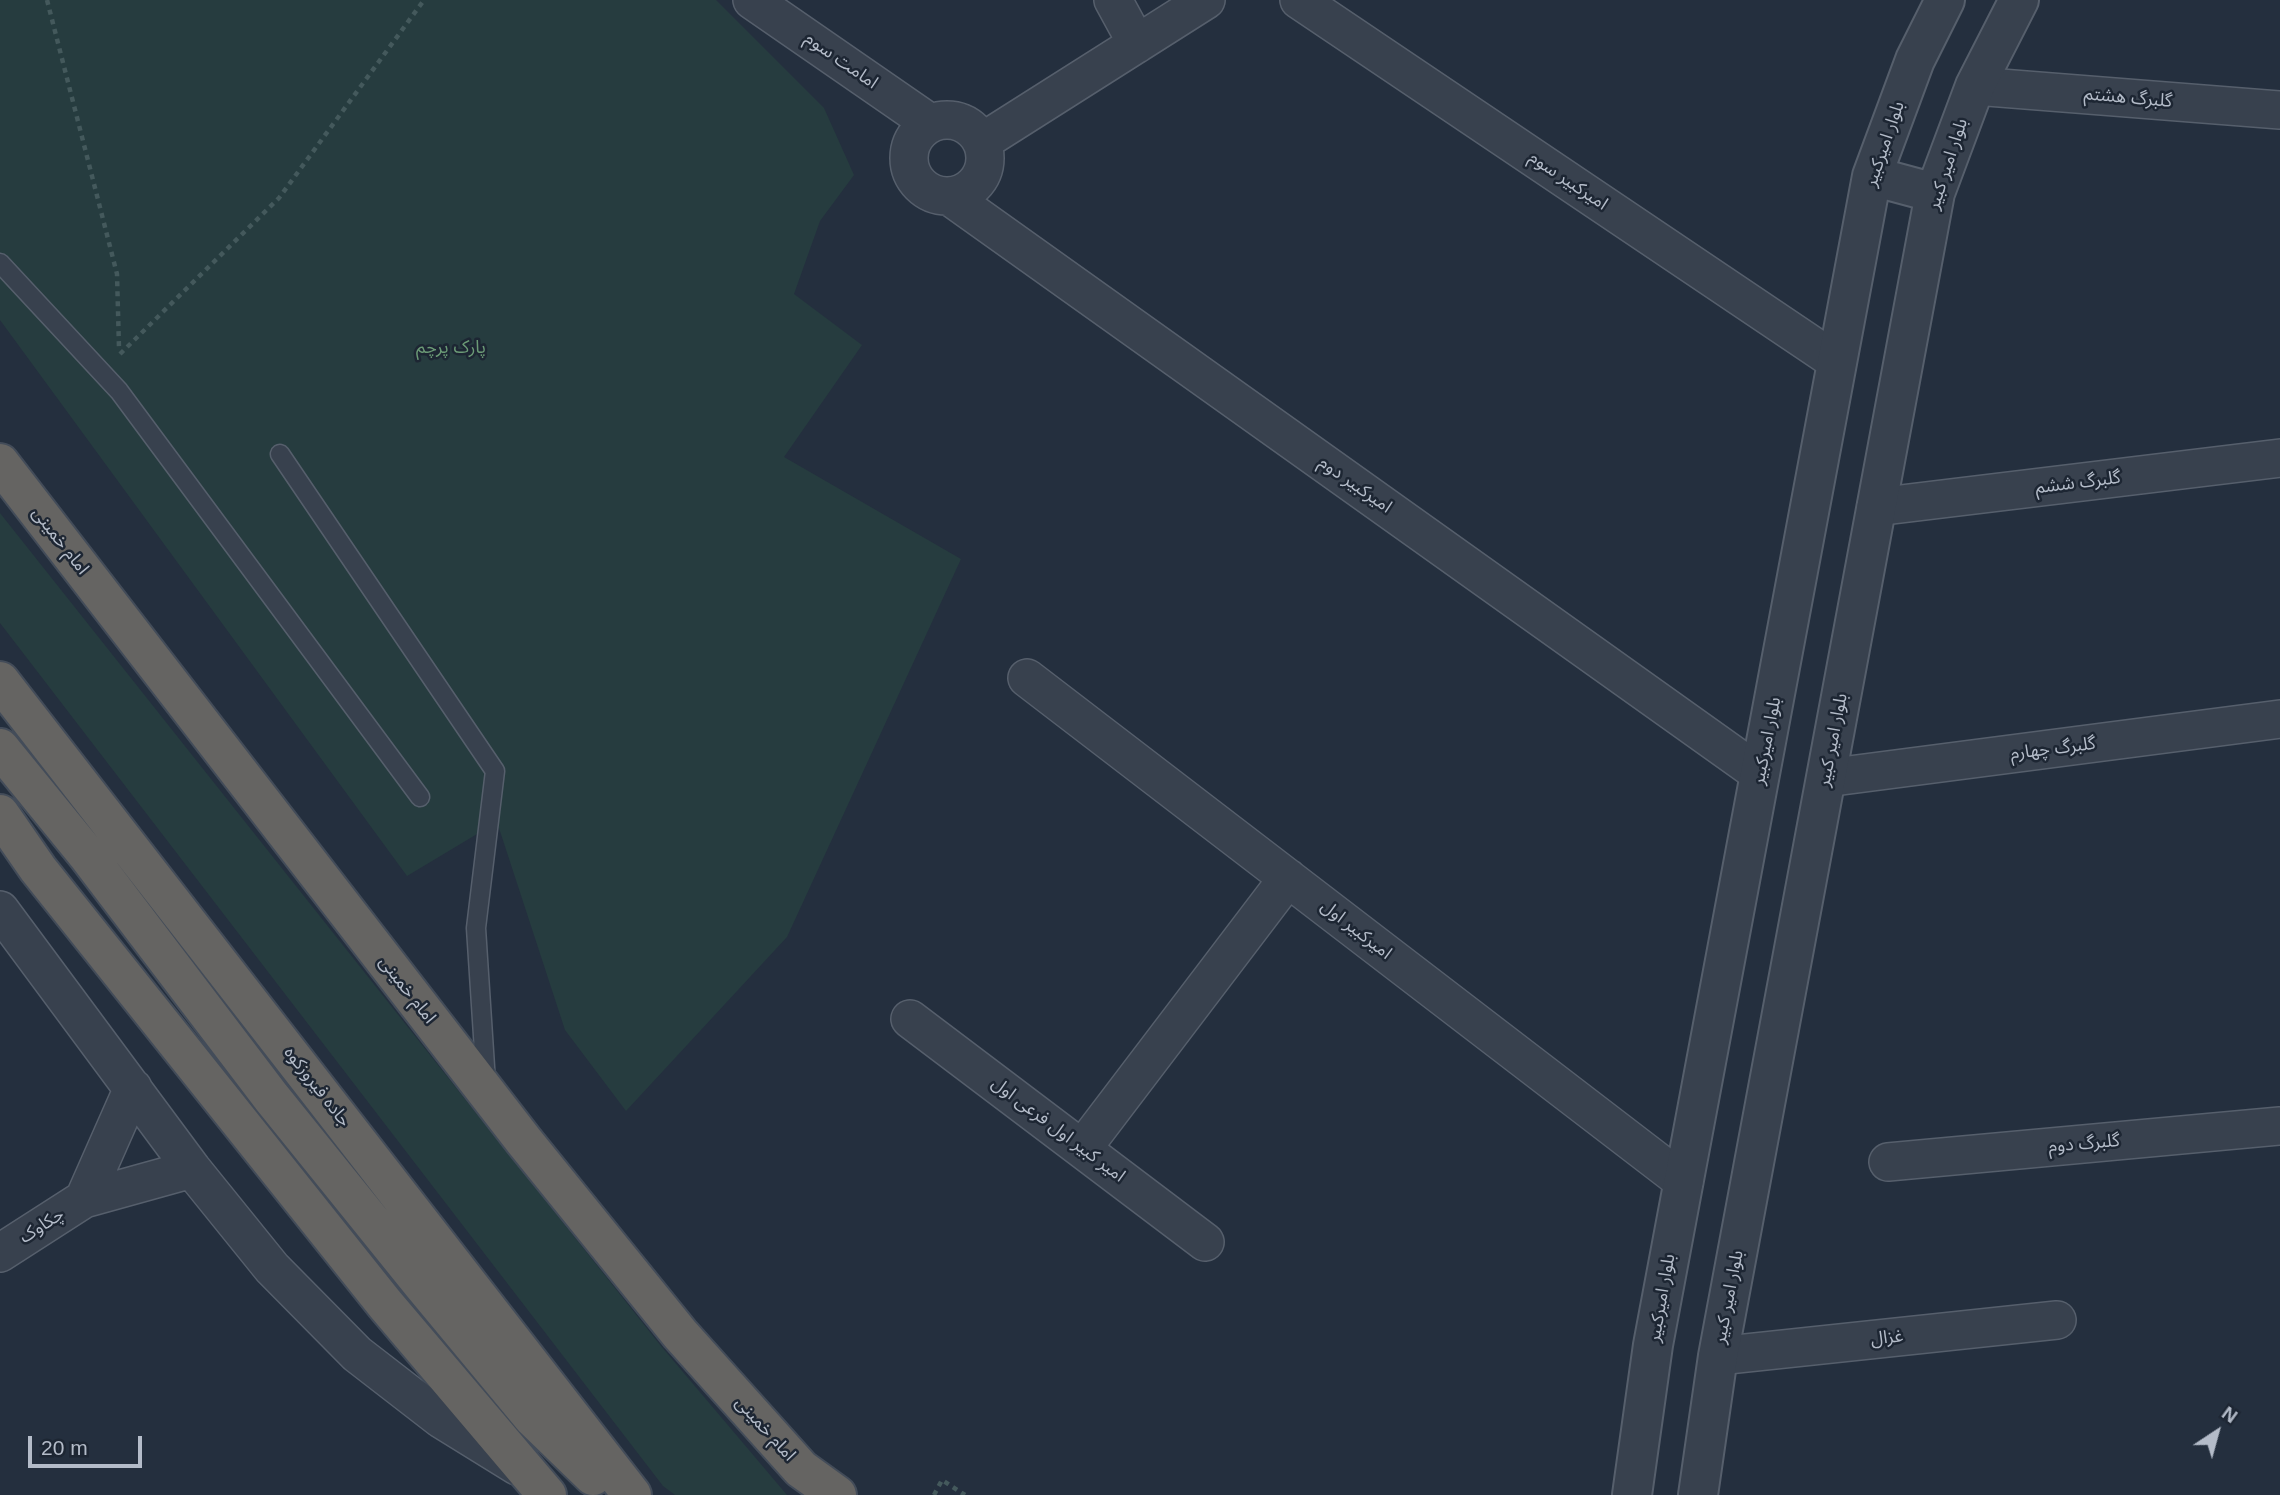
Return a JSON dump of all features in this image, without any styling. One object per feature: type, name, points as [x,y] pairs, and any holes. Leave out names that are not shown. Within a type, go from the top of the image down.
[{"type":"highway","name":"امام خمینی","points":[[0,463],[487,1093],[680,1334],[801,1469],[837,1495]]},
{"type":"highway","name":"جاده فیروزکوه","points":[[0,681],[632,1495]]},
{"type":"highway","points":[[0,748],[88,856],[271,1097],[533,1418],[614,1495]]},
{"type":"highway","points":[[0,814],[38,869],[384,1304],[536,1483]]},
{"type":"street","name":"امامت سوم","points":[[752,0],[930,123]]},
{"type":"street","points":[[1113,0],[1138,44]]},
{"type":"street","points":[[982,142],[1206,0]]},
{"type":"street","name":"امیرکبیر سوم","points":[[1298,0],[1837,362]]},
{"type":"street","name":"بلوار امیر کبیر","points":[[1698,1495],[1718,1356],[1936,193],[1975,86],[2019,0]]},
{"type":"street","name":"بلوار امیرکبیر","points":[[1632,1495],[1653,1345],[1872,176],[1936,4]]},
{"type":"street","name":"گلبرگ هشتم","points":[[1975,86],[2280,110]]},
{"type":"street","points":[[941,119],[965,124],[975,131],[982,142],[985,153],[980,177],[972,187],[962,193],[949,196],[924,189],[915,180],[909,167],[911,141],[919,131],[941,119]]},
{"type":"street","points":[[1872,176],[1936,193]]},
{"type":"street","name":"امیرکبیر دوم","points":[[949,196],[1760,775]]},
{"type":"street","name":"گلبرگ ششم","points":[[1876,507],[2280,458]]},
{"type":"street","name":"امیرکبیر اول","points":[[1027,678],[1684,1182]]},
{"type":"street","name":"گلبرگ چهارم","points":[[1826,778],[2280,719]]},
{"type":"street","points":[[1082,1149],[1288,878]]},
{"type":"street","points":[[0,910],[192,1169],[272,1268],[357,1354],[441,1419],[536,1483]]},
{"type":"street","name":"امیر کبیر اول فرعی اول","points":[[910,1019],[1205,1242]]},
{"type":"street","points":[[84,1199],[132,1088]]},
{"type":"street","name":"گلبرگ دوم","points":[[1888,1162],[2280,1126]]},
{"type":"street","name":"چکاوک","points":[[0,1253],[84,1199],[192,1169]]},
{"type":"street","name":"غزال","points":[[1718,1356],[2057,1320]]},
{"type":"lane","points":[[0,263],[119,391],[420,797]]},
{"type":"lane","points":[[280,454],[495,771],[476,928],[487,1093]]},
{"type":"path","points":[[47,0],[117,274],[119,355],[279,198],[424,0]]},
{"type":"path","points":[[934,1495],[942,1480],[965,1495]]},
{"type":"green space","name":"پارک پرچم","points":[[0,0],[716,0],[824,108],[854,175],[820,221],[794,294],[862,345],[784,457],[961,559],[787,937],[626,1111],[565,1030],[497,822],[407,876],[0,320]]},
{"type":"green space","points":[[0,513],[661,1346],[787,1495],[675,1495],[663,1486],[0,623]]}]
